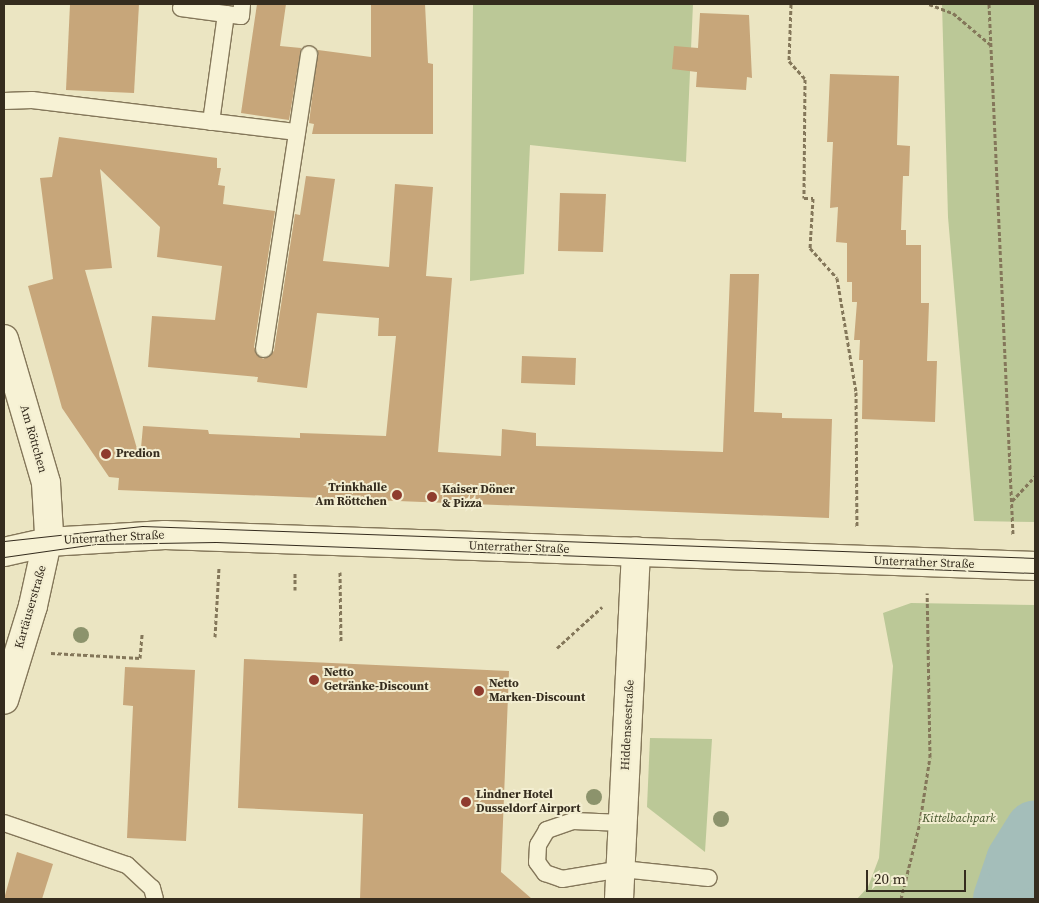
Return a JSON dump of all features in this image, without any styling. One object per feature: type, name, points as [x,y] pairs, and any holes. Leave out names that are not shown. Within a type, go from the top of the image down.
[{"type":"main road","name":"Am Röttchen","points":[[4,339],[46,483],[48,542]]},
{"type":"main road","name":"Unterrather Straße","points":[[4,552],[48,542],[120,536],[636,551],[927,564],[1024,566]]},
{"type":"main road","name":"Kartäuserstraße","points":[[4,700],[48,542]]},
{"type":"main road","name":"Hiddenseestraße","points":[[619,899],[622,869],[636,551]]},
{"type":"lane","points":[[181,8],[241,16],[242,4]]},
{"type":"lane","points":[[211,122],[226,14]]},
{"type":"lane","points":[[264,349],[309,54]]},
{"type":"lane","points":[[4,101],[32,100],[297,132]]},
{"type":"lane","points":[[624,823],[573,821],[548,830],[538,845],[537,862],[545,873],[562,879],[622,869],[709,878]]},
{"type":"lane","points":[[4,823],[127,865],[152,888],[155,899]]},
{"type":"path","points":[[790,4],[790,61],[805,79],[804,198],[813,198],[810,248],[837,278],[856,392],[856,561]]},
{"type":"path","points":[[929,4],[953,13],[992,46]]},
{"type":"path","points":[[988,4],[992,46],[1012,501],[1024,566]]},
{"type":"path","points":[[1012,501],[1035,476]]},
{"type":"path","points":[[216,637],[220,538]]},
{"type":"path","points":[[340,542],[341,641]]},
{"type":"path","points":[[900,899],[920,822],[930,757],[927,564]]},
{"type":"path","points":[[557,648],[601,607],[612,603],[634,604]]},
{"type":"path","points":[[18,654],[140,658],[142,634]]},
{"type":"green space","points":[[473,4],[693,4],[686,162],[530,145],[524,274],[470,281]]},
{"type":"green space","points":[[942,4],[1035,4],[1035,522],[974,521],[948,217]]},
{"type":"green space","name":"Kittelbachpark","points":[[911,603],[1035,605],[1035,899],[857,899],[868,887],[879,858],[893,666],[883,613]]},
{"type":"green space","points":[[650,738],[712,739],[705,852],[647,807]]},
{"type":"building","points":[[70,4],[139,4],[134,93],[66,90]]},
{"type":"building","points":[[257,4],[286,4],[280,46],[301,48],[289,120],[241,113]]},
{"type":"building","points":[[371,4],[425,4],[428,63],[433,64],[433,134],[312,134],[314,124],[309,123],[318,50],[371,57]]},
{"type":"building","points":[[700,13],[749,15],[752,78],[747,77],[746,90],[696,87],[697,72],[672,69],[674,46],[698,48]]},
{"type":"building","points":[[830,74],[899,76],[897,145],[910,146],[909,176],[903,176],[901,230],[906,230],[906,245],[921,245],[921,303],[929,303],[927,361],[937,361],[935,422],[862,419],[863,360],[859,360],[860,340],[854,340],[857,302],[852,302],[852,282],[847,282],[847,243],[836,242],[838,207],[830,208],[833,142],[827,142]]},
{"type":"building","points":[[59,137],[217,158],[217,168],[221,168],[218,185],[225,186],[223,204],[275,211],[254,347],[263,359],[274,351],[295,214],[300,215],[306,176],[335,179],[323,261],[389,267],[395,184],[433,187],[426,276],[452,278],[438,452],[501,456],[502,429],[536,433],[536,446],[723,452],[730,274],[759,274],[754,412],[782,413],[782,418],[832,419],[829,518],[118,490],[119,478],[109,477],[62,408],[28,286],[53,279],[40,178],[52,177]],"holes":[[[100,169],[160,227],[157,257],[222,266],[215,320],[152,316],[148,367],[258,377],[257,382],[307,388],[317,313],[379,318],[378,336],[396,336],[386,436],[300,433],[300,438],[209,434],[208,430],[143,426],[140,459],[85,270],[112,268]]]},
{"type":"building","points":[[560,193],[606,194],[603,252],[558,251]]},
{"type":"building","points":[[522,356],[576,358],[575,385],[521,383]]},
{"type":"building","points":[[244,659],[509,671],[501,872],[532,899],[360,899],[363,814],[238,808]]},
{"type":"building","points":[[125,667],[195,670],[186,841],[127,838],[133,706],[123,705]]},
{"type":"building","points":[[17,852],[53,864],[42,899],[4,899]]},
{"type":"waterway","points":[[1003,899],[1016,861],[1035,830]]},
{"type":"tram line","points":[[4,541],[142,526],[1035,558]]},
{"type":"tram line","points":[[4,557],[95,544],[216,542],[1035,573]]},
{"type":"place","name":"Predion","points":[[106,454]]},
{"type":"place","name":"Trinkhalle Am Röttchen","points":[[397,495]]},
{"type":"place","name":"Kaiser Döner & Pizza","points":[[432,497]]},
{"type":"place","name":"Netto Getränke-Discount","points":[[314,680]]},
{"type":"place","name":"Netto Marken-Discount","points":[[479,691]]},
{"type":"place","name":"Lindner Hotel Dusseldorf Airport","points":[[466,802]]}]
